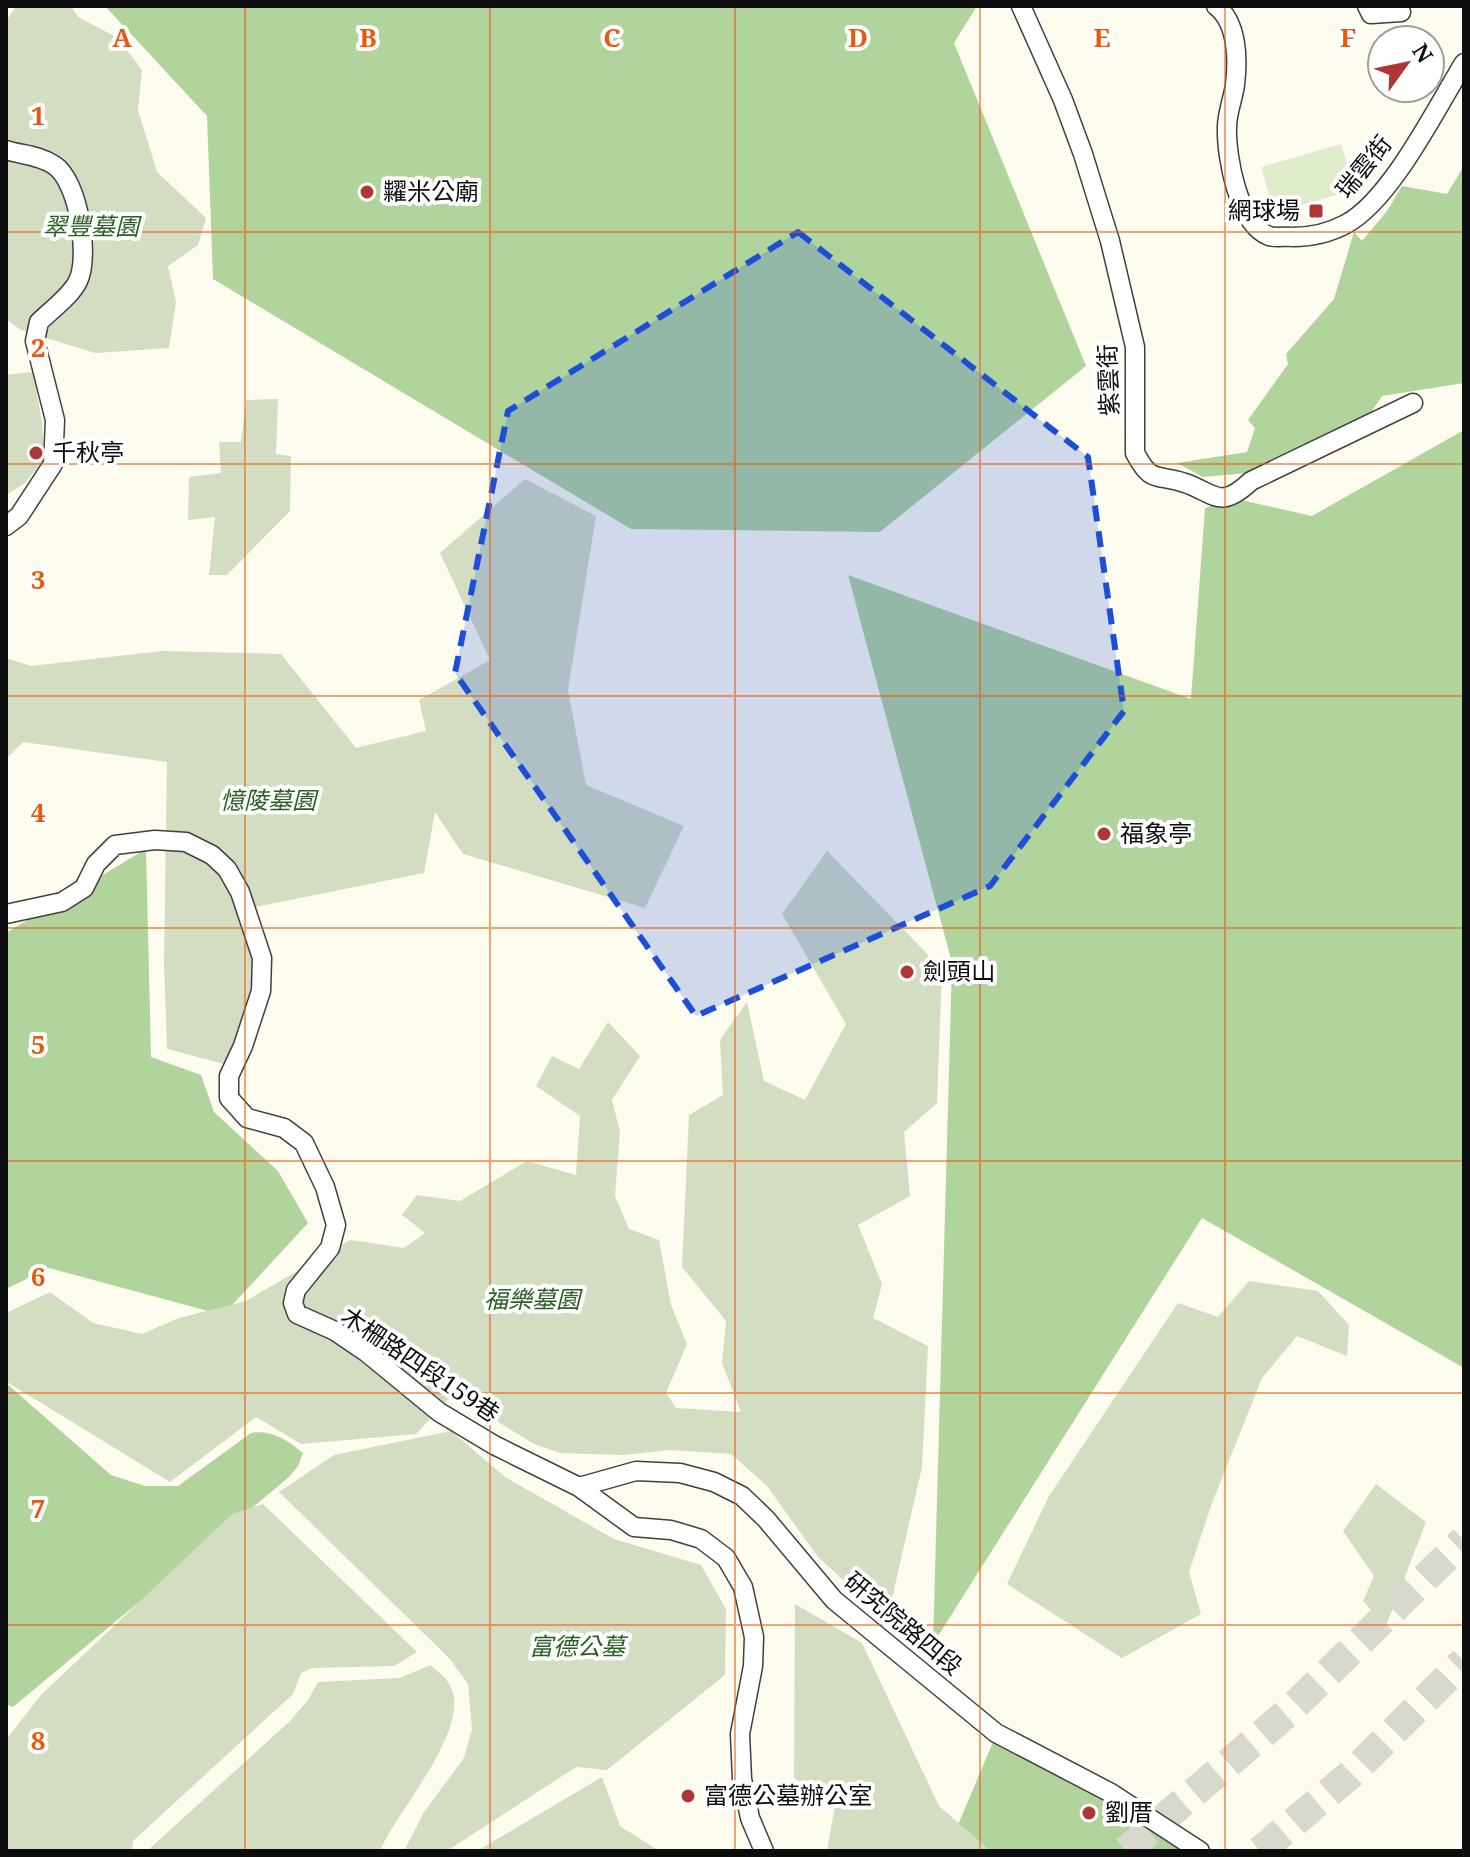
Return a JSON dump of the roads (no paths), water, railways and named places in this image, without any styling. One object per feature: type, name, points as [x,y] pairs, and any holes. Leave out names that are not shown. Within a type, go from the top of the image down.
[{"type":"street","name":"紫雲街","points":[[1021,6],[1068,113],[1110,241],[1135,347],[1135,453],[1143,468],[1156,479],[1184,483],[1210,496],[1224,498],[1239,493],[1251,481],[1413,403]]},
{"type":"street","name":"瑞雲街","points":[[1216,6],[1234,32],[1235,83],[1227,126],[1238,194],[1250,220],[1269,236],[1298,237],[1322,233],[1348,223],[1372,202],[1395,174],[1464,63]]},
{"type":"street","points":[[1367,6],[1371,14],[1401,12]]},
{"type":"street","points":[[6,150],[35,156],[53,164],[63,173],[79,206],[84,268],[76,285],[39,322],[36,330],[35,341],[55,420],[53,464],[19,516],[6,526]]},
{"type":"street","name":"木柵路四段159巷","points":[[6,914],[62,902],[84,888],[96,864],[115,845],[155,840],[186,842],[212,855],[227,869],[240,892],[262,958],[261,991],[243,1046],[229,1076],[229,1098],[247,1118],[284,1128],[304,1143],[325,1187],[336,1225],[330,1248],[296,1290],[293,1303],[297,1314],[335,1331],[366,1352],[439,1412],[494,1445],[579,1487],[634,1527],[671,1530],[701,1539],[726,1558],[743,1587],[754,1637],[753,1666],[740,1734],[742,1779],[750,1818],[764,1851]]},
{"type":"street","name":"研究院路四段","points":[[579,1487],[636,1471],[680,1473],[714,1482],[742,1496],[766,1519],[834,1600],[996,1733],[1111,1793],[1200,1851]]},
{"type":"tunnel","points":[[1126,1851],[1287,1713],[1464,1540]]},
{"type":"tunnel","points":[[1260,1851],[1351,1774],[1464,1661]]},
{"type":"place","name":"糶米公廟","points":[[367,192]]},
{"type":"place","name":"網球場","points":[[1316,211]]},
{"type":"place","name":"千秋亭","points":[[36,453]]},
{"type":"place","name":"福象亭","points":[[1104,834]]},
{"type":"place","name":"劍頭山","points":[[907,972]]},
{"type":"place","name":"富德公墓辦公室","points":[[688,1796]]},
{"type":"place","name":"劉厝","points":[[1089,1813]]},
{"type":"park label","name":"翠豐墓園","points":[[91,227]]},
{"type":"park label","name":"憶陵墓園","points":[[268,801]]},
{"type":"park label","name":"福樂墓園","points":[[532,1300]]},
{"type":"park label","name":"富德公墓","points":[[577,1647]]}]
